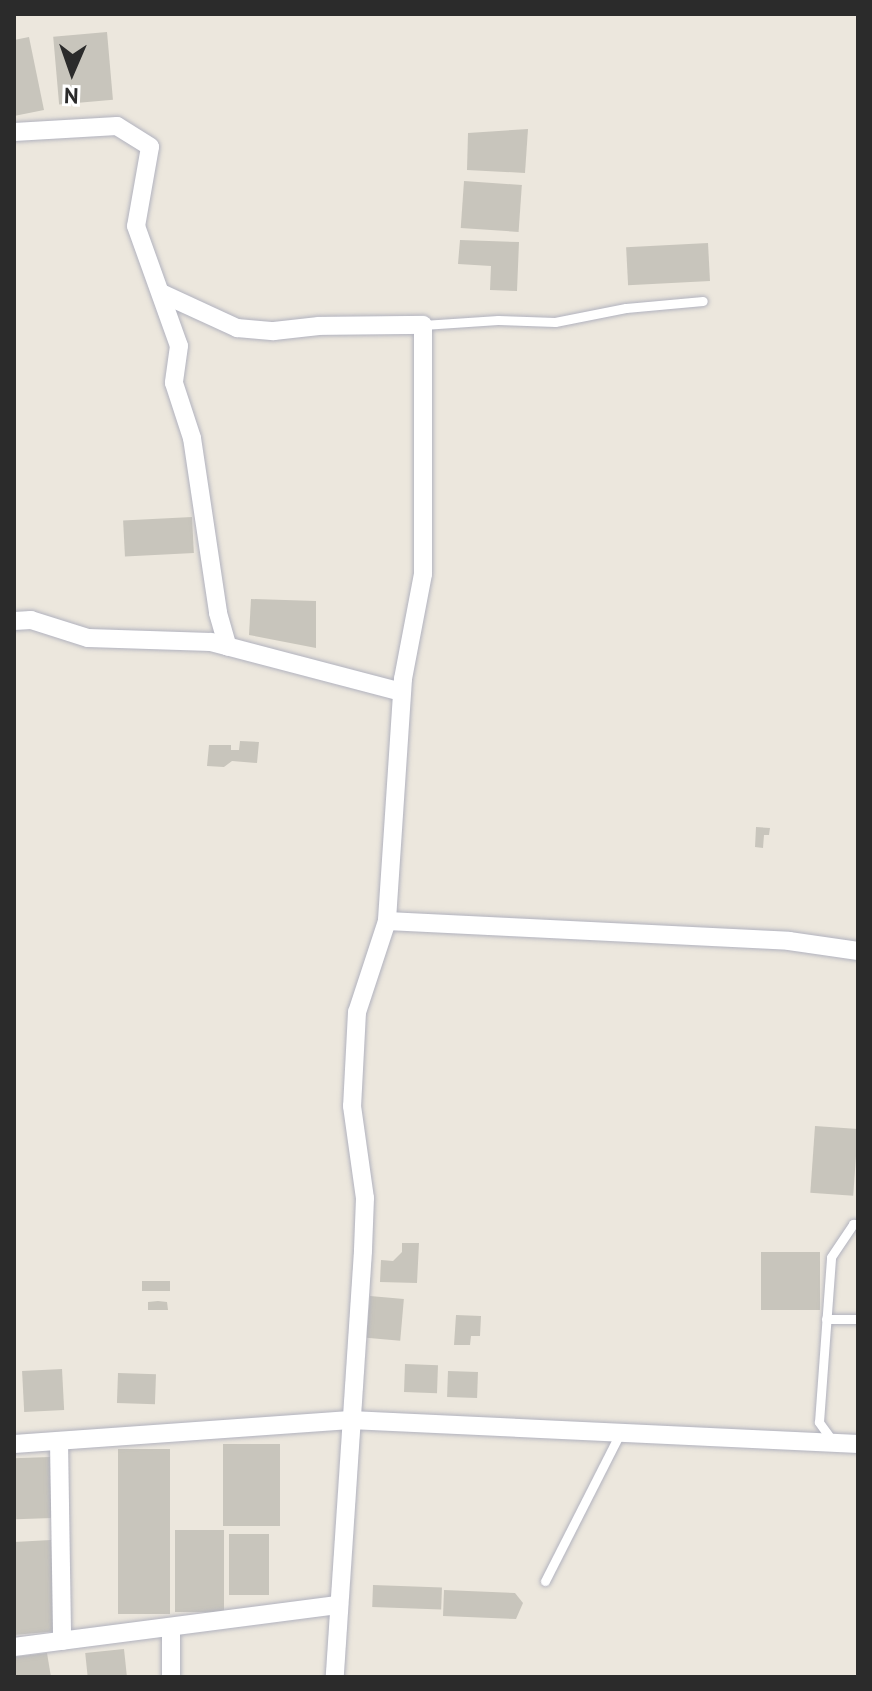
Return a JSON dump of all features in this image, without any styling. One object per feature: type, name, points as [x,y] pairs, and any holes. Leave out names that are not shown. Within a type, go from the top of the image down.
[{"type":"street","points":[[14,132],[117,126],[150,147],[136,226],[179,346],[174,383],[192,438],[218,613],[228,647]]},
{"type":"street","points":[[161,293],[237,328],[274,331],[319,326],[423,325],[423,574],[402,692],[387,921],[357,1012],[352,1106],[364,1212],[335,1677]]},
{"type":"street","points":[[14,621],[31,620],[88,638],[211,642],[402,692]]},
{"type":"street","points":[[387,921],[789,941],[858,951]]},
{"type":"street","points":[[14,1444],[350,1420],[858,1444]]},
{"type":"street","points":[[59,1441],[62,1641]]},
{"type":"street","points":[[14,1647],[339,1605]]},
{"type":"street","points":[[171,1627],[171,1677]]},
{"type":"lane","points":[[423,325],[498,320],[555,322],[626,308],[703,301]]},
{"type":"lane","points":[[834,1443],[819,1422],[831,1257],[853,1224],[858,1224]]},
{"type":"lane","points":[[826,1319],[858,1319]]},
{"type":"lane","points":[[545,1581],[620,1433]]},
{"type":"building","points":[[107,32],[113,100],[59,104],[53,37]]},
{"type":"building","points":[[29,37],[44,110],[14,116],[14,40]]},
{"type":"building","points":[[528,129],[525,173],[467,170],[468,133]]},
{"type":"building","points":[[464,181],[522,185],[519,232],[461,228]]},
{"type":"building","points":[[460,240],[519,242],[517,291],[490,290],[491,266],[458,264]]},
{"type":"building","points":[[708,243],[710,281],[628,285],[626,247]]},
{"type":"building","points":[[192,517],[194,553],[125,557],[123,521]]},
{"type":"building","points":[[251,599],[316,601],[316,648],[249,635]]},
{"type":"building","points":[[240,741],[259,742],[257,763],[232,761],[224,767],[207,766],[209,745],[231,745],[231,750],[239,750]]},
{"type":"building","points":[[756,827],[770,828],[769,835],[764,835],[763,848],[755,847]]},
{"type":"building","points":[[815,1126],[858,1129],[853,1196],[810,1193]]},
{"type":"building","points":[[402,1243],[419,1243],[417,1283],[380,1282],[381,1260],[393,1261],[402,1252]]},
{"type":"building","points":[[761,1252],[820,1252],[820,1310],[761,1310]]},
{"type":"building","points":[[142,1281],[170,1281],[170,1291],[142,1291]]},
{"type":"building","points":[[370,1296],[404,1299],[400,1341],[366,1338]]},
{"type":"building","points":[[148,1302],[167,1302],[168,1310],[148,1310]]},
{"type":"building","points":[[456,1315],[481,1316],[480,1336],[471,1336],[470,1345],[454,1345]]},
{"type":"building","points":[[405,1364],[438,1365],[437,1393],[404,1392]]},
{"type":"building","points":[[62,1369],[64,1410],[24,1412],[22,1371]]},
{"type":"building","points":[[448,1371],[478,1372],[477,1398],[447,1397]]},
{"type":"building","points":[[118,1373],[156,1374],[155,1404],[117,1403]]},
{"type":"building","points":[[223,1444],[280,1444],[280,1526],[223,1526]]},
{"type":"building","points":[[118,1449],[170,1449],[170,1614],[118,1614]]},
{"type":"building","points":[[50,1457],[52,1518],[16,1519],[14,1458]]},
{"type":"building","points":[[175,1530],[224,1530],[224,1612],[175,1612]]},
{"type":"building","points":[[229,1534],[269,1534],[269,1595],[229,1595]]},
{"type":"building","points":[[51,1540],[58,1631],[14,1635],[14,1542]]},
{"type":"building","points":[[373,1585],[442,1587],[441,1609],[372,1607]]},
{"type":"building","points":[[444,1590],[515,1593],[523,1603],[516,1619],[443,1616]]},
{"type":"building","points":[[124,1649],[127,1677],[88,1677],[85,1653]]},
{"type":"building","points":[[47,1653],[51,1677],[14,1677],[14,1657]]}]
